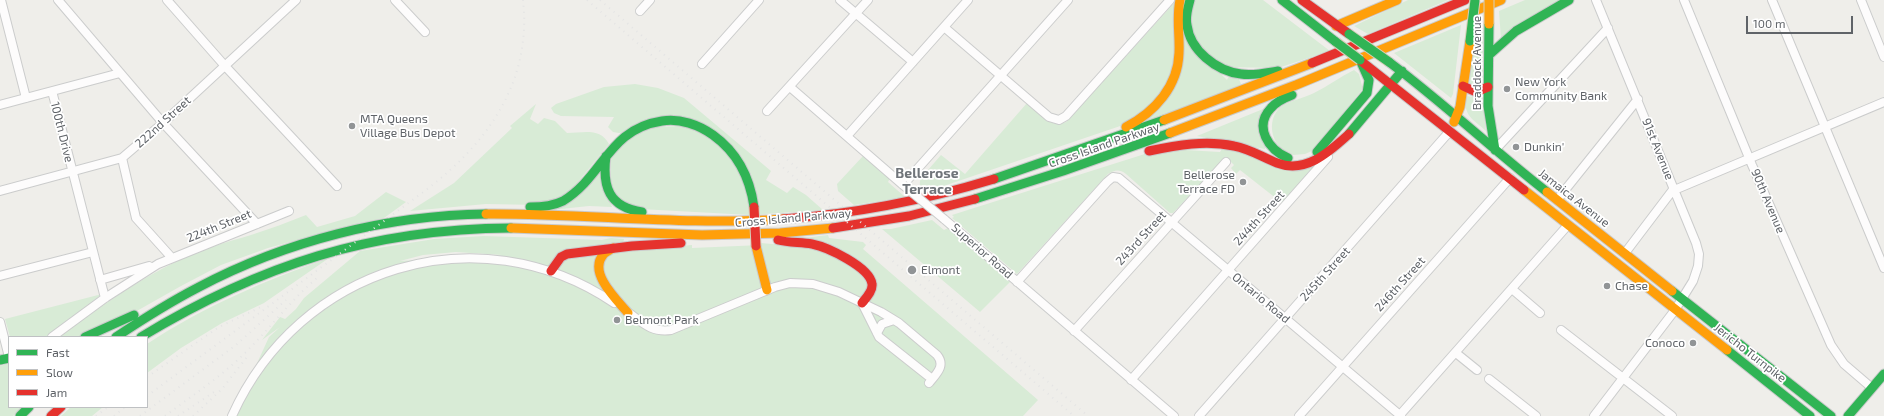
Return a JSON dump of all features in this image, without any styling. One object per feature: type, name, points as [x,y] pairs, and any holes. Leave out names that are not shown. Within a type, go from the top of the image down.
[{"type":"main road","points":[[1061,157],[1104,135],[1138,121],[1151,111],[1162,99],[1174,78],[1178,62],[1178,19],[1180,0]]},
{"type":"main road","points":[[1190,0],[1186,18],[1189,36],[1200,52],[1218,66],[1237,74],[1250,75],[1308,66]]},
{"type":"main road","points":[[1282,0],[1360,60],[1368,70],[1369,84],[1366,97],[1316,152],[1309,157],[1293,159],[1275,152],[1268,145],[1264,131],[1264,121],[1267,113],[1278,102],[1330,72]]},
{"type":"main road","name":"Jamaica Avenue","points":[[1302,0],[1336,26],[1402,71],[1518,169],[1831,416]]},
{"type":"main road","points":[[1336,26],[1397,0]]},
{"type":"main road","name":"Cross Island Parkway","points":[[118,336],[160,308],[216,278],[274,254],[335,235],[397,222],[480,214],[743,221],[813,216],[860,210],[951,191],[1061,157],[1220,100],[1308,66],[1465,0]]},
{"type":"main road","name":"Braddock Avenue","points":[[1450,131],[1457,116],[1463,86],[1475,0]]},
{"type":"main road","name":"Braddock Avenue","points":[[1489,0],[1489,116],[1495,150]]},
{"type":"main road","name":"Cross Island Parkway","points":[[143,336],[167,320],[219,292],[270,270],[344,247],[395,237],[446,230],[497,228],[730,235],[828,229],[911,215],[986,196],[1174,134],[1330,72],[1501,0]]},
{"type":"main road","points":[[1489,55],[1516,32],[1569,0]]},
{"type":"main road","name":"Jamaica Avenue","points":[[1368,70],[1391,85],[1676,310]]},
{"type":"main road","name":"244th Street","points":[[1349,134],[1402,71]]},
{"type":"main road","points":[[1463,86],[1474,92],[1480,92],[1488,87]]},
{"type":"main road","points":[[480,214],[522,207],[543,206],[562,201],[575,192],[620,139],[642,125],[663,120],[688,122],[711,133],[732,152],[748,180],[754,208],[756,246],[767,290]]},
{"type":"main road","points":[[1086,163],[1180,144],[1208,142],[1238,147],[1258,153],[1280,164],[1297,167],[1320,158],[1349,134]]},
{"type":"main road","points":[[1478,153],[1486,154],[1495,150]]},
{"type":"main road","points":[[606,156],[604,170],[605,182],[609,193],[615,202],[626,209],[637,212],[649,212],[672,219]]},
{"type":"main road","name":"246th Street","points":[[1510,178],[1518,169]]},
{"type":"main road","points":[[1568,225],[1578,223],[1597,236],[1607,238]]},
{"type":"main road","points":[[761,233],[780,241],[801,242],[823,247],[851,262],[865,273],[872,283],[871,291],[862,303]]},
{"type":"main road","points":[[551,271],[566,254],[649,244],[702,243],[730,235]]},
{"type":"main road","points":[[614,248],[604,254],[600,260],[598,268],[602,280],[628,312]]},
{"type":"main road","points":[[87,336],[129,318],[172,292],[216,278]]},
{"type":"main road","name":"Jericho Turnpike","points":[[1676,310],[1810,416]]},
{"type":"main road","points":[[1848,416],[1884,374]]},
{"type":"main road","points":[[20,416],[28,408]]},
{"type":"main road","points":[[40,416],[50,408]]},
{"type":"main road","points":[[51,416],[60,408]]},
{"type":"street","points":[[1,0],[26,98]]},
{"type":"street","points":[[58,0],[163,123],[257,224]]},
{"type":"street","points":[[167,0],[225,66],[337,186]]},
{"type":"street","name":"222nd Street","points":[[0,190],[122,158],[163,123],[296,0]]},
{"type":"street","points":[[395,0],[425,32]]},
{"type":"street","points":[[640,11],[650,0]]},
{"type":"street","points":[[702,64],[759,0]]},
{"type":"street","points":[[840,0],[913,62]]},
{"type":"street","points":[[767,111],[868,0]]},
{"type":"street","points":[[846,136],[968,0]]},
{"type":"street","points":[[903,185],[1068,0]]},
{"type":"street","points":[[944,27],[1049,117],[1059,120],[1066,116],[1170,0]]},
{"type":"street","name":"91st Avenue","points":[[1594,416],[1676,310],[1696,276],[1699,254],[1696,243],[1638,99],[1596,0]]},
{"type":"street","name":"90th Avenue","points":[[1684,0],[1830,345],[1844,364],[1872,388]]},
{"type":"street","points":[[1772,0],[1884,268]]},
{"type":"street","points":[[1861,0],[1884,57]]},
{"type":"street","points":[[1495,150],[1608,28]]},
{"type":"street","points":[[52,91],[120,73]]},
{"type":"street","name":"Superior Road","points":[[790,87],[1174,416]]},
{"type":"street","name":"100th Drive","points":[[0,105],[52,91],[105,298]]},
{"type":"street","points":[[1557,200],[1638,99]]},
{"type":"street","points":[[1625,253],[1670,193],[1674,190],[1884,102]]},
{"type":"street","name":"245th Street","points":[[1199,416],[1450,131]]},
{"type":"street","name":"244th Street","points":[[1131,380],[1349,134]]},
{"type":"street","points":[[122,158],[136,218],[172,258]]},
{"type":"street","name":"243rd Street","points":[[1074,331],[1226,162]]},
{"type":"street","name":"Ontario Road","points":[[1018,282],[1113,176],[1122,179],[1400,416]]},
{"type":"street","name":"246th Street","points":[[1299,416],[1510,178]]},
{"type":"street","name":"224th Street","points":[[100,280],[158,264],[289,211]]},
{"type":"street","points":[[1400,416],[1568,225]]},
{"type":"street","points":[[0,276],[93,252]]},
{"type":"street","points":[[232,416],[252,379],[266,359],[290,332],[305,318],[333,298],[367,280],[411,265],[430,261],[456,258],[507,260],[551,271],[590,288],[655,330],[671,330],[767,290],[790,283],[813,284],[830,288],[871,306],[894,320],[939,358],[940,367],[931,381],[883,340],[877,333],[862,303]]},
{"type":"street","name":"224th Street","points":[[53,336],[105,298],[158,264]]},
{"type":"street","points":[[1512,289],[1540,313]]},
{"type":"street","points":[[877,333],[882,324],[894,320]]},
{"type":"street","points":[[0,322],[8,354]]},
{"type":"street","points":[[1561,330],[1672,416]]},
{"type":"street","points":[[1456,353],[1477,370]]},
{"type":"street","points":[[1489,379],[1536,416]]},
{"type":"green space","points":[[1196,0],[1263,0],[1330,51],[1278,68],[1225,67],[1203,51],[1191,30],[1192,5]]},
{"type":"green space","points":[[1408,0],[1448,0],[1368,34],[1354,26]]},
{"type":"green space","points":[[1525,0],[1561,0],[1501,39],[1499,11]]},
{"type":"green space","points":[[1175,2],[1174,56],[1168,81],[1163,93],[1155,104],[1132,122],[926,192],[921,188],[921,178],[941,155],[965,174],[1027,103],[1050,122],[1060,124],[1066,122]]},
{"type":"green space","points":[[1477,23],[1486,24],[1485,82],[1482,88],[1471,87],[1468,81]]},
{"type":"green space","points":[[1182,24],[1217,70],[1227,80],[1229,76],[1238,77],[1241,84],[1227,92],[1137,125],[1164,103]]},
{"type":"green space","points":[[1461,25],[1453,94],[1451,98],[1394,53]]},
{"type":"green space","points":[[1354,70],[1359,74],[1362,86],[1365,86],[1314,150],[1305,154],[1293,155],[1280,147],[1272,132],[1273,120],[1278,110],[1286,104],[1314,93]]},
{"type":"green space","points":[[635,84],[658,88],[684,98],[771,171],[766,180],[787,193],[793,187],[806,195],[823,210],[750,215],[640,209],[627,206],[611,190],[611,160],[621,145],[637,133],[654,127],[686,126],[711,139],[750,171],[688,119],[619,133],[613,132],[608,127],[614,117],[561,116],[554,113],[551,108],[556,104],[604,87]]},
{"type":"green space","points":[[1466,96],[1482,98],[1486,131],[1473,120],[1468,113],[1465,103]]},
{"type":"green space","points":[[536,104],[530,119],[538,124],[544,118],[555,121],[567,133],[596,133],[601,135],[609,144],[569,193],[538,205],[486,204],[410,211],[454,183],[512,128],[510,126]]},
{"type":"green space","points":[[1268,107],[1265,149],[1197,136]]},
{"type":"green space","points":[[1222,149],[1316,166],[1282,203],[1240,170],[1236,174],[1231,168],[1234,165],[1226,157],[1173,213],[1170,213],[1124,172],[1113,172],[1108,174],[1017,274],[952,218],[954,217],[952,215],[1148,153],[1185,150],[1220,152]]},
{"type":"green space","points":[[863,156],[890,178],[888,182],[905,197],[854,205],[838,191],[837,184]]},
{"type":"green space","points":[[598,171],[612,207],[589,206],[551,210]]},
{"type":"green space","points":[[386,192],[406,202],[384,218],[268,248],[221,265],[135,312],[82,336],[60,336],[132,286],[163,268],[188,256],[306,215],[317,227],[355,216]]},
{"type":"green space","points":[[932,220],[944,230],[948,228],[1010,282],[980,312],[882,229],[891,229]]},
{"type":"green space","name":"Belmont Park","points":[[828,235],[829,238],[863,242],[866,245],[863,249],[1038,400],[1023,416],[233,416],[269,337],[280,327],[262,340],[280,317],[285,319],[296,309],[304,298],[360,251],[434,239],[484,236],[602,240],[611,238],[624,239],[623,243],[650,249],[692,245],[692,248],[761,245],[761,243],[783,245],[804,238]],"holes":[[[456,252],[502,255],[400,261],[423,255]]]},
{"type":"green space","points":[[329,258],[264,303],[222,323],[181,348],[148,372],[148,343],[213,306],[258,285]]},
{"type":"green space","points":[[102,294],[56,331],[47,336],[10,336],[5,319]]},
{"type":"green space","points":[[8,363],[8,408],[21,408],[13,416],[0,416],[0,366]]},
{"type":"green space","points":[[70,408],[102,408],[92,416],[61,416]]},
{"type":"railway","points":[[148,395],[426,190],[469,152],[486,131],[501,108],[513,83],[520,57],[524,29],[523,0]]},
{"type":"railway","points":[[587,0],[1074,416]]},
{"type":"railway","points":[[600,0],[1088,416]]},
{"type":"railway","points":[[165,416],[228,369],[256,342],[298,295],[317,278]]},
{"type":"railway","points":[[140,416],[236,345],[286,300]]},
{"type":"railway","points":[[148,376],[219,327],[261,307]]},
{"type":"railway","points":[[193,416],[222,389],[247,357]]},
{"type":"railway","points":[[178,416],[214,392]]},
{"type":"railway","points":[[96,416],[107,408]]},
{"type":"railway","points":[[114,416],[124,408]]},
{"type":"traffic: fast","points":[[1190,0],[1186,18],[1189,34],[1193,43],[1206,58],[1222,69],[1246,75],[1278,71]]},
{"type":"traffic: fast","points":[[1282,0],[1336,42]]},
{"type":"traffic: fast","points":[[1470,41],[1475,0]]},
{"type":"traffic: fast","points":[[1489,55],[1516,31],[1569,0]]},
{"type":"traffic: fast","points":[[1489,24],[1488,106],[1495,150]]},
{"type":"traffic: fast","points":[[1349,34],[1389,62]]},
{"type":"traffic: fast","points":[[1336,42],[1360,60]]},
{"type":"traffic: fast","points":[[1317,152],[1367,93],[1369,80],[1360,60]]},
{"type":"traffic: fast","points":[[1389,62],[1547,192]]},
{"type":"traffic: fast","points":[[1349,134],[1402,71]]},
{"type":"traffic: fast","points":[[1288,158],[1270,144],[1263,130],[1263,123],[1266,115],[1273,106],[1280,100],[1292,95]]},
{"type":"traffic: fast","points":[[530,207],[547,206],[563,201],[577,191],[618,143],[630,133],[644,126],[669,120],[682,121],[702,128],[722,142],[736,158],[746,176],[754,207]]},
{"type":"traffic: fast","points":[[994,179],[1164,120]]},
{"type":"traffic: fast","points":[[975,199],[1063,171],[1170,133]]},
{"type":"traffic: fast","points":[[606,156],[605,177],[610,194],[622,206],[642,212]]},
{"type":"traffic: fast","points":[[118,336],[199,287],[267,256],[302,244],[375,225],[412,219],[486,214]]},
{"type":"traffic: fast","points":[[143,336],[185,312],[229,290],[273,271],[318,256],[364,244],[411,235],[460,230],[511,228]]},
{"type":"traffic: fast","points":[[1672,291],[1831,416]]},
{"type":"traffic: fast","points":[[87,336],[134,315]]},
{"type":"traffic: fast","points":[[1727,350],[1810,416]]},
{"type":"traffic: fast","points":[[0,360],[8,358]]},
{"type":"traffic: fast","points":[[1848,416],[1884,374]]},
{"type":"traffic: fast","points":[[20,416],[28,408]]},
{"type":"traffic: slow","points":[[1126,127],[1137,121],[1155,106],[1163,97],[1174,76],[1178,65],[1179,53],[1178,13],[1180,0]]},
{"type":"traffic: slow","points":[[1336,26],[1397,0]]},
{"type":"traffic: slow","points":[[1489,0],[1489,24]]},
{"type":"traffic: slow","points":[[1170,133],[1296,85],[1501,0]]},
{"type":"traffic: slow","points":[[1454,122],[1460,107],[1470,41]]},
{"type":"traffic: slow","points":[[1164,120],[1312,63]]},
{"type":"traffic: slow","points":[[1524,190],[1727,350]]},
{"type":"traffic: slow","points":[[1547,192],[1672,291]]},
{"type":"traffic: slow","points":[[486,214],[560,215],[709,221],[783,219]]},
{"type":"traffic: slow","points":[[511,228],[702,235],[780,233],[833,228]]},
{"type":"traffic: slow","points":[[756,246],[767,290]]},
{"type":"traffic: slow","points":[[613,248],[603,255],[599,262],[599,270],[601,278],[611,294],[628,313]]},
{"type":"traffic: jam","points":[[1302,0],[1349,34]]},
{"type":"traffic: jam","points":[[1312,63],[1465,0]]},
{"type":"traffic: jam","points":[[1361,61],[1524,190]]},
{"type":"traffic: jam","points":[[1463,86],[1476,92],[1488,87]]},
{"type":"traffic: jam","points":[[1149,151],[1202,143],[1223,144],[1245,149],[1277,163],[1288,166],[1298,166],[1325,154],[1349,134]]},
{"type":"traffic: jam","points":[[783,219],[837,214],[890,205],[916,200],[994,179]]},
{"type":"traffic: jam","points":[[833,228],[909,216],[975,199]]},
{"type":"traffic: jam","points":[[754,207],[756,246]]},
{"type":"traffic: jam","points":[[778,240],[808,243],[819,246],[837,253],[856,265],[864,271],[872,284],[870,292],[862,303]]},
{"type":"traffic: jam","points":[[551,271],[561,257],[567,254],[632,246],[681,243]]},
{"type":"traffic: jam","points":[[51,416],[60,408]]},
{"type":"place","name":"New York Community Bank","points":[[1507,89]]},
{"type":"place","name":"MTA Queens Village Bus Depot","points":[[352,126]]},
{"type":"place","name":"Dunkin'","points":[[1516,147]]},
{"type":"place","name":"Bellerose Terrace FD","points":[[1243,182]]},
{"type":"place","name":"Elmont","points":[[912,270]]},
{"type":"place","name":"Chase","points":[[1607,286]]},
{"type":"place","name":"Belmont Park","points":[[617,320]]},
{"type":"place","name":"Conoco","points":[[1693,343]]},
{"type":"district","name":"Bellerose Terrace","points":[[927,182]]}]
